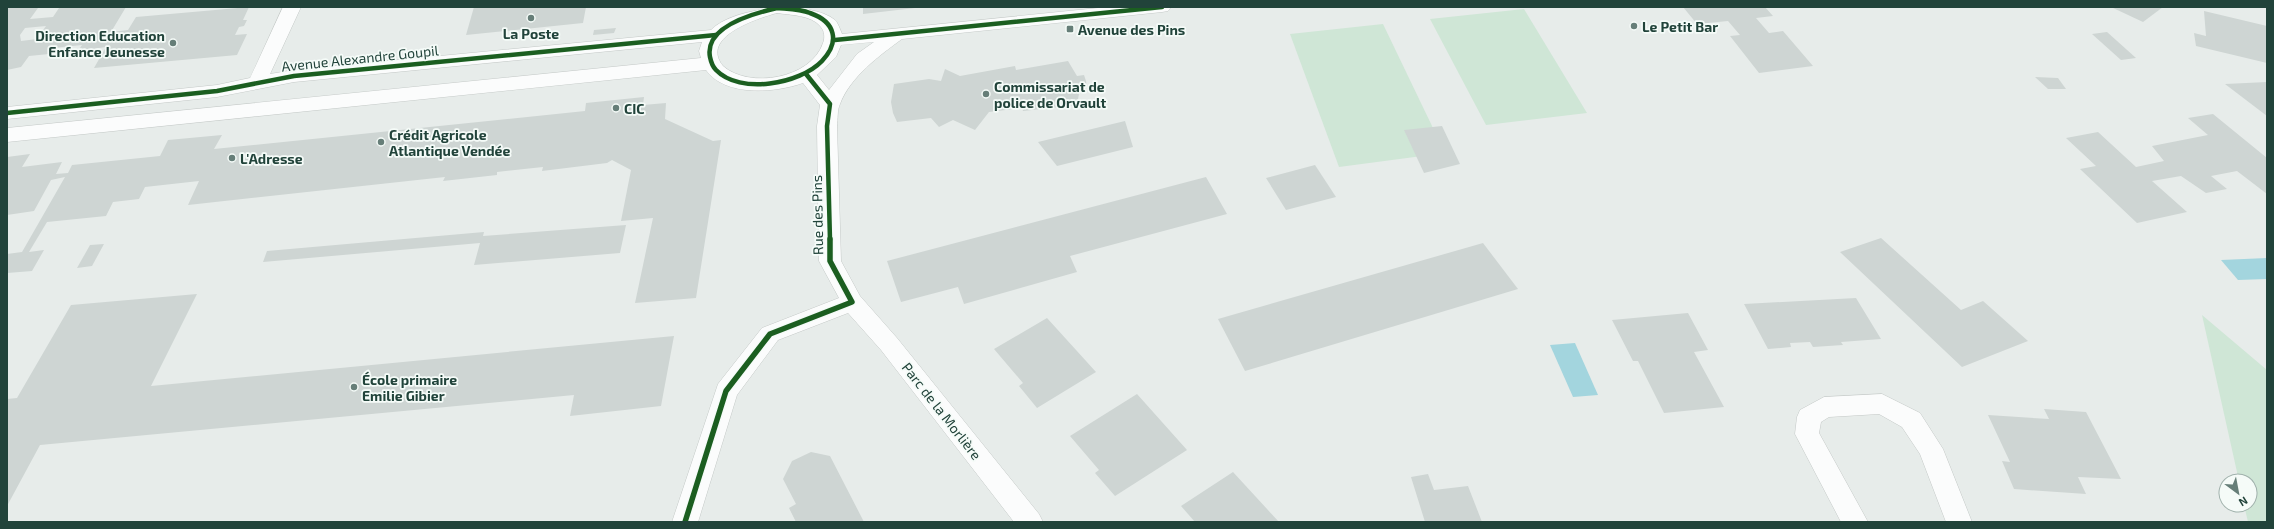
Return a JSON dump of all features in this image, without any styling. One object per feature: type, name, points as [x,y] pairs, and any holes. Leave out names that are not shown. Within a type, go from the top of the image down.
[{"type":"street","points":[[257,83],[292,7]]},
{"type":"street","points":[[835,40],[1162,7]]},
{"type":"street","points":[[778,8],[796,8],[812,12],[824,19],[832,28],[835,40],[831,52],[821,64],[806,74],[788,81],[749,84],[732,80],[719,73],[712,63],[709,54],[716,35],[728,25],[742,17],[760,11],[778,8]]},
{"type":"street","name":"Rue des Pins","points":[[852,302],[830,261],[827,126],[830,104],[847,78],[864,58],[898,33]]},
{"type":"street","name":"Avenue Alexandre Goupil","points":[[7,113],[217,91],[294,76],[716,35]]},
{"type":"street","points":[[7,135],[712,63]]},
{"type":"street","points":[[806,74],[830,104]]},
{"type":"street","points":[[685,522],[726,391],[770,334],[852,302]]},
{"type":"street","name":"Parc de la Morlière","points":[[852,302],[889,344],[1030,522]]},
{"type":"street","points":[[1855,522],[1808,434],[1809,417],[1824,407],[1882,404],[1911,420],[1931,449],[1959,522]]},
{"type":"green space","points":[[1524,9],[1587,113],[1486,125],[1430,19]]},
{"type":"green space","points":[[1383,24],[1445,153],[1339,167],[1290,34]]},
{"type":"green space","points":[[2202,315],[2267,370],[2267,522],[2248,522],[2246,513],[2258,513],[2258,473],[2237,473]]},
{"type":"water","points":[[2267,258],[2267,279],[2238,280],[2221,260]]},
{"type":"water","points":[[1575,343],[1598,395],[1573,397],[1550,345]]},
{"type":"building","points":[[7,7],[38,8],[30,19],[53,17],[59,8],[126,7],[111,32],[128,30],[136,17],[249,7],[243,20],[247,20],[244,26],[239,27],[235,35],[247,34],[237,55],[94,68],[106,47],[78,51],[82,45],[53,48],[49,54],[29,56],[21,67],[7,70]],"holes":[[[46,26],[37,39],[21,41],[20,35],[25,28]]]},
{"type":"building","points":[[474,7],[586,7],[583,23],[466,35]]},
{"type":"building","points":[[863,7],[915,7],[915,8],[863,14]]},
{"type":"building","points":[[1683,7],[1765,7],[1773,16],[1756,18],[1769,33],[1783,31],[1813,66],[1759,73],[1730,36],[1740,35],[1728,21],[1697,24]]},
{"type":"building","points":[[2111,7],[2163,7],[2143,22]]},
{"type":"building","points":[[2204,11],[2267,26],[2267,63],[2196,46],[2194,33],[2206,36]]},
{"type":"building","points":[[616,28],[614,33],[593,35],[594,30]]},
{"type":"building","points":[[2107,32],[2136,58],[2121,60],[2092,34]]},
{"type":"building","name":"Commissariat de police de Orvault","points":[[1068,61],[1077,76],[1084,75],[1086,81],[1087,87],[1080,88],[1077,105],[1023,111],[1022,108],[989,112],[975,130],[953,120],[939,127],[931,118],[897,122],[893,113],[891,102],[894,84],[929,79],[941,81],[945,69],[960,76],[1015,66],[1016,70]]},
{"type":"building","points":[[2035,77],[2058,78],[2066,89],[2048,89]]},
{"type":"building","points":[[2267,82],[2267,116],[2225,84]]},
{"type":"building","points":[[644,97],[643,105],[666,103],[665,119],[713,141],[721,140],[696,298],[635,303],[653,218],[621,221],[631,170],[612,160],[607,163],[542,171],[543,167],[497,172],[497,175],[443,181],[445,177],[188,205],[199,181],[145,187],[139,199],[113,202],[106,216],[47,222],[29,252],[44,250],[32,271],[7,273],[7,254],[22,252],[65,177],[51,180],[34,211],[7,215],[7,157],[30,154],[22,167],[62,162],[56,174],[68,173],[72,165],[160,156],[168,140],[222,135],[214,149],[585,111],[586,103]]},
{"type":"building","points":[[2213,114],[2267,158],[2267,194],[2237,171],[2211,176],[2227,189],[2206,193],[2181,176],[2152,181],[2187,212],[2137,223],[2080,169],[2096,166],[2066,138],[2098,132],[2136,167],[2164,161],[2152,146],[2208,135],[2188,118]]},
{"type":"building","points":[[1125,121],[1133,147],[1057,166],[1038,142]]},
{"type":"building","points":[[1442,126],[1460,164],[1424,173],[1404,130]]},
{"type":"building","points":[[1315,165],[1336,197],[1286,210],[1266,178]]},
{"type":"building","points":[[1206,177],[1227,214],[1070,256],[1077,272],[964,304],[958,287],[901,302],[887,261]]},
{"type":"building","points":[[626,225],[620,253],[474,265],[480,243],[263,262],[267,251],[484,232],[483,236]]},
{"type":"building","points":[[1881,238],[1961,310],[1983,301],[2028,341],[1962,367],[1840,252]]},
{"type":"building","points":[[1483,243],[1518,289],[1245,371],[1218,319]]},
{"type":"building","points":[[104,244],[92,266],[77,268],[90,245]]},
{"type":"building","points":[[197,294],[151,386],[674,336],[661,406],[570,416],[574,395],[40,445],[7,506],[7,399],[17,398],[71,305]]},
{"type":"building","points":[[1856,298],[1881,339],[1841,342],[1843,345],[1813,347],[1810,342],[1790,343],[1791,347],[1768,349],[1744,304]]},
{"type":"building","points":[[1688,313],[1708,350],[1694,352],[1724,407],[1664,413],[1638,361],[1633,361],[1612,320]]},
{"type":"building","points":[[1047,318],[1096,372],[1037,408],[1019,386],[1023,383],[994,349]]},
{"type":"building","points":[[1137,394],[1187,450],[1115,496],[1095,473],[1099,470],[1070,436]]},
{"type":"building","points":[[2044,409],[2086,412],[2121,479],[2078,477],[2086,494],[2014,489],[2002,461],[2010,462],[1988,415],[2049,419]]},
{"type":"building","points":[[811,452],[830,456],[864,522],[796,522],[789,508],[796,504],[783,479],[792,461]]},
{"type":"building","points":[[1233,472],[1279,522],[1195,522],[1181,506]]},
{"type":"building","points":[[1428,474],[1434,490],[1468,486],[1482,522],[1425,522],[1411,477]]},
{"type":"cycle path","points":[[835,40],[1162,7]]},
{"type":"cycle path","points":[[777,8],[810,13],[828,23],[834,37],[829,53],[815,67],[795,79],[769,84],[736,81],[723,76],[713,67],[709,51],[712,41],[719,32],[742,18],[777,8]]},
{"type":"cycle path","points":[[7,113],[217,91],[294,76],[716,35]]},
{"type":"cycle path","points":[[685,522],[726,391],[770,334],[852,302],[830,261],[827,126],[830,104],[806,74]]},
{"type":"place","name":"La Poste","points":[[531,18]]},
{"type":"place","name":"Le Petit Bar","points":[[1634,26]]},
{"type":"place","name":"Avenue des Pins","points":[[1070,29]]},
{"type":"place","name":"Direction Education Enfance Jeunesse","points":[[173,43]]},
{"type":"place","name":"Commissariat de police de Orvault","points":[[986,94]]},
{"type":"place","name":"CIC","points":[[616,108]]},
{"type":"place","name":"Crédit Agricole Atlantique Vendée","points":[[381,142]]},
{"type":"place","name":"L'Adresse","points":[[232,158]]},
{"type":"place","name":"École primaire Emilie Gibier","points":[[354,387]]}]
